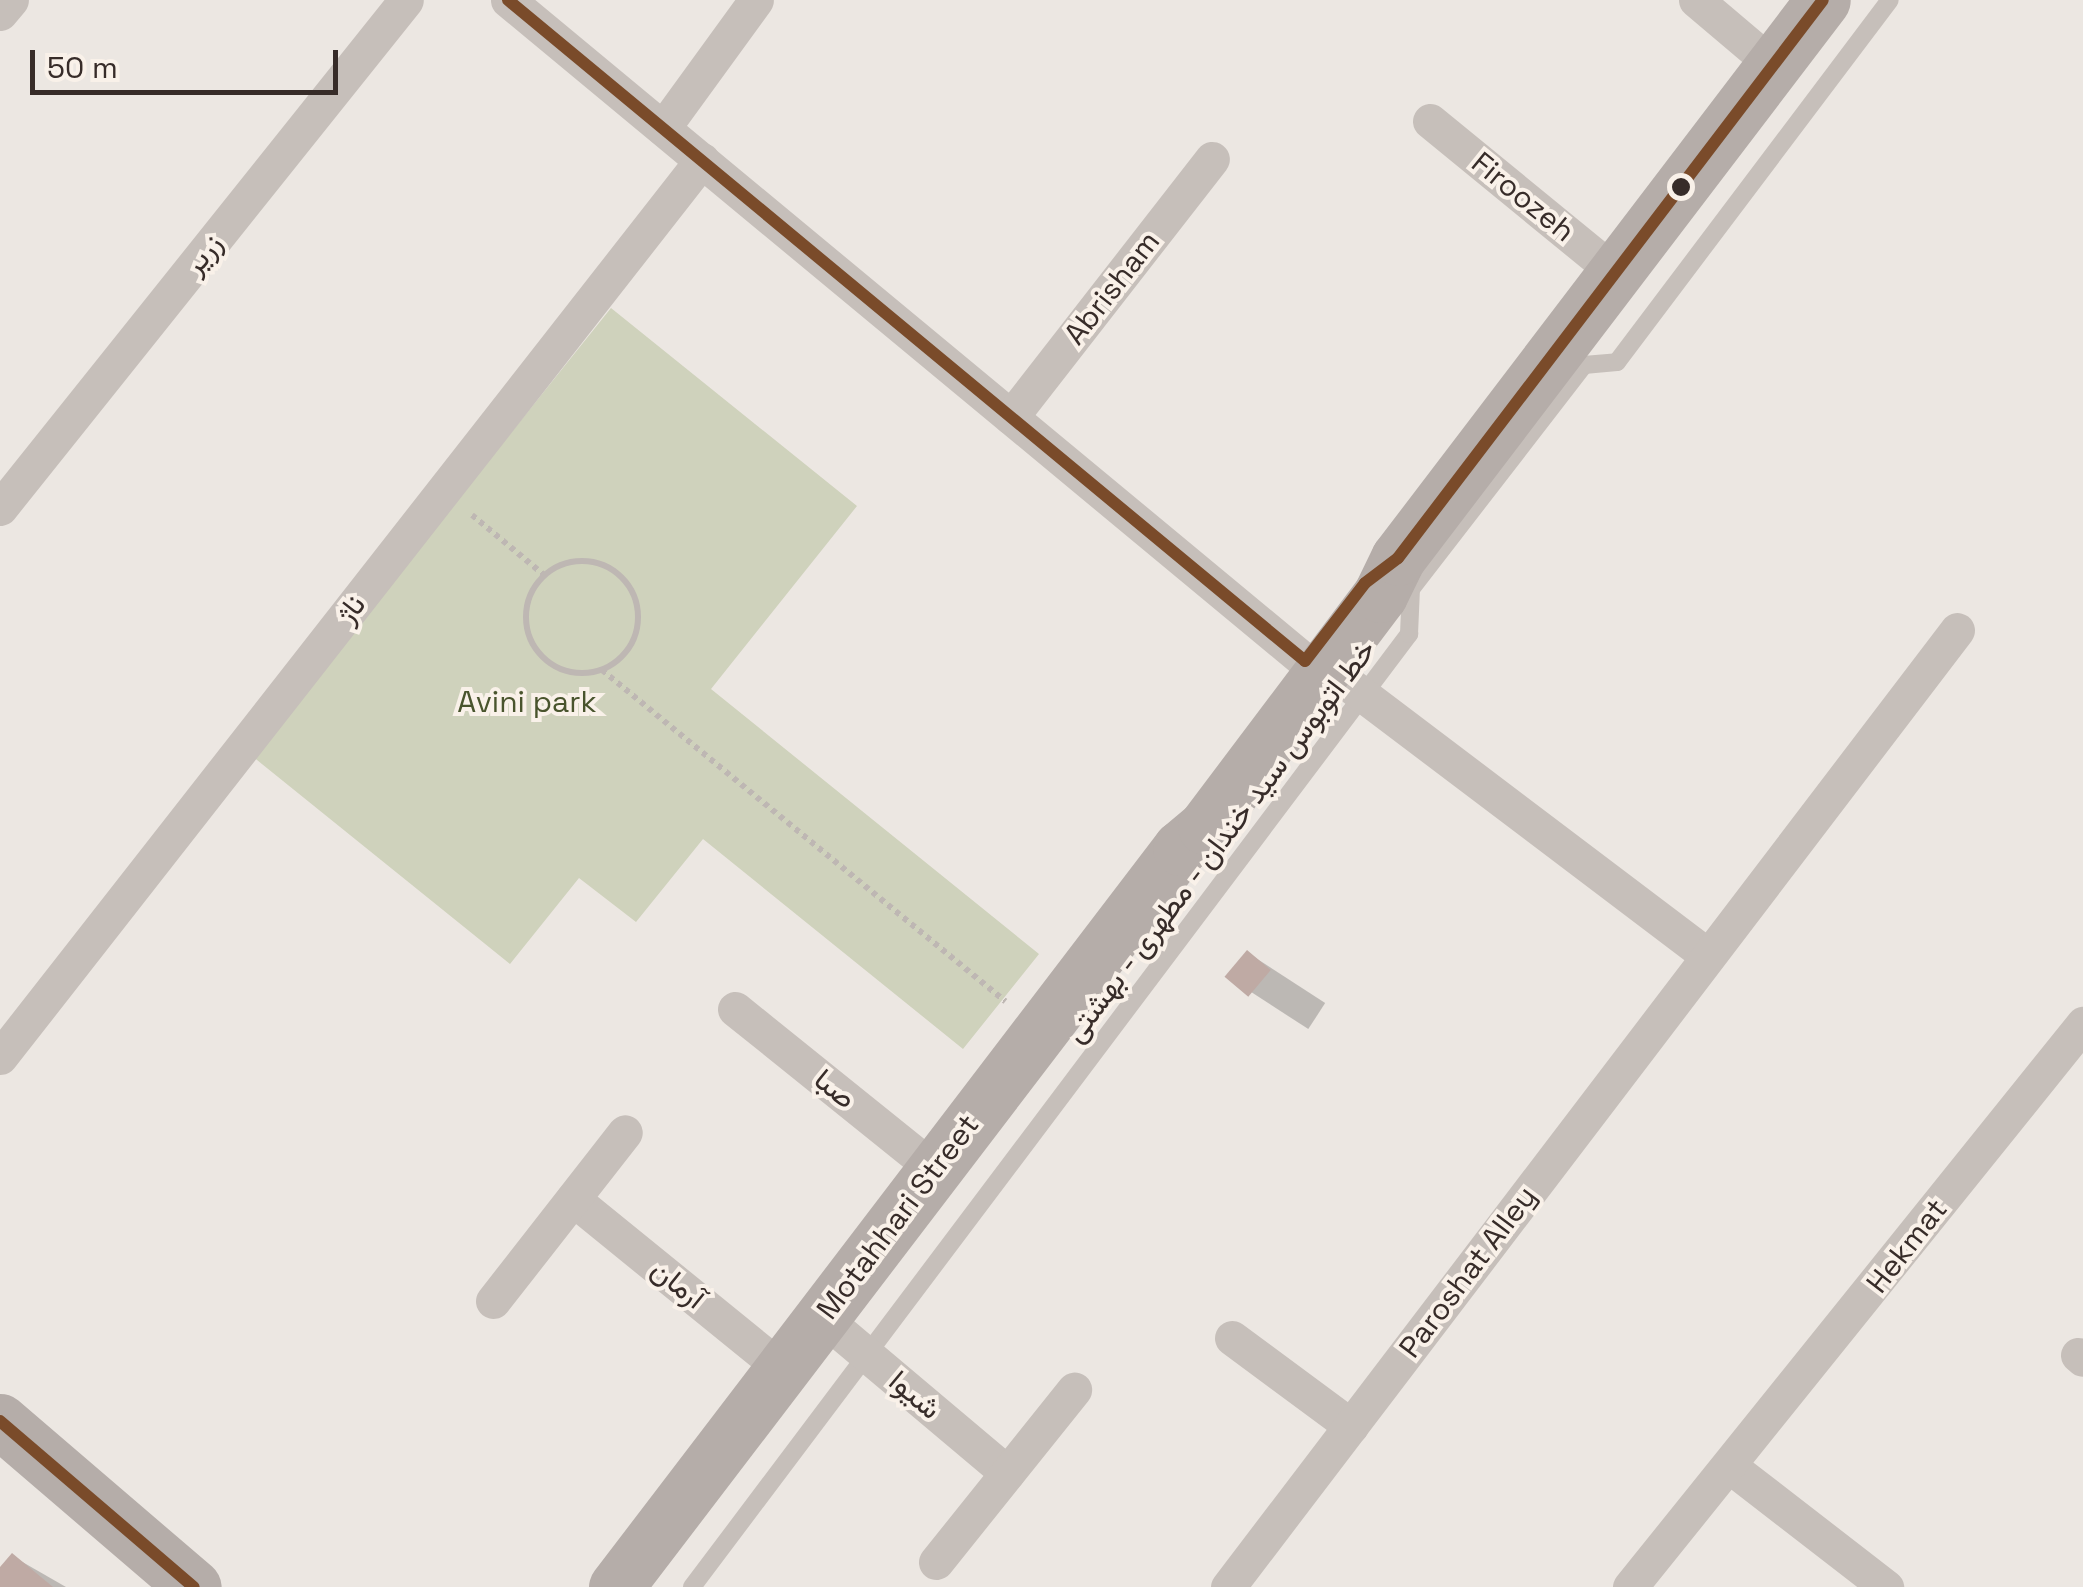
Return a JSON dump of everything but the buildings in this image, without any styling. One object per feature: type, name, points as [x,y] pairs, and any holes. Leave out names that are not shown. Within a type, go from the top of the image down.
[{"type":"main road","name":"Motahhari Street","points":[[616,1587],[1180,848],[1189,815],[1332,674],[1365,582],[1398,558],[1823,0]]},
{"type":"main road","points":[[0,1421],[194,1587]]},
{"type":"street","points":[[0,13],[11,0]]},
{"type":"street","name":"زریر","points":[[0,508],[406,0]]},
{"type":"street","points":[[508,0],[1012,417],[1332,674],[1708,956]]},
{"type":"street","points":[[663,128],[756,0]]},
{"type":"street","points":[[1696,0],[1773,65]]},
{"type":"street","name":"Firoozeh","points":[[1430,121],[1616,273]]},
{"type":"street","name":"Abrisham","points":[[1012,417],[1212,159]]},
{"type":"street","name":"ناژ","points":[[0,1057],[702,160]]},
{"type":"street","name":"Paroshat Alley","points":[[1228,1587],[1957,630]]},
{"type":"street","name":"صبا","points":[[736,1009],[934,1170]]},
{"type":"street","name":"Hekmat","points":[[1630,1587],[1732,1468],[2083,1024]]},
{"type":"street","points":[[494,1300],[625,1132]]},
{"type":"street","name":"آرمان","points":[[573,1198],[782,1369]]},
{"type":"street","name":"شیوا","points":[[822,1318],[1007,1473]]},
{"type":"street","points":[[1232,1338],[1351,1426]]},
{"type":"street","points":[[936,1562],[1074,1390]]},
{"type":"street","points":[[1732,1468],[1886,1587]]},
{"type":"lane","name":"خط اتوبوس سید خندان - مطهری - بهشتی","points":[[692,1587],[867,1354],[1332,674],[1409,634],[1411,589],[1584,366],[1617,362],[1890,0]]},
{"type":"path","points":[[443,492],[544,575]]},
{"type":"path","points":[[585,560],[624,578],[639,619],[621,658],[602,670],[559,669],[535,647],[525,615],[544,575],[585,560]]},
{"type":"path","points":[[602,670],[1040,1030]]},
{"type":"green space","name":"Avini park","points":[[611,308],[857,506],[711,689],[1039,954],[963,1049],[703,839],[636,922],[579,878],[510,964],[252,756]]},
{"type":"transit line","points":[[508,0],[1305,661],[1365,583],[1398,558],[1823,0]]},
{"type":"transit line","points":[[0,1421],[194,1587]]}]
